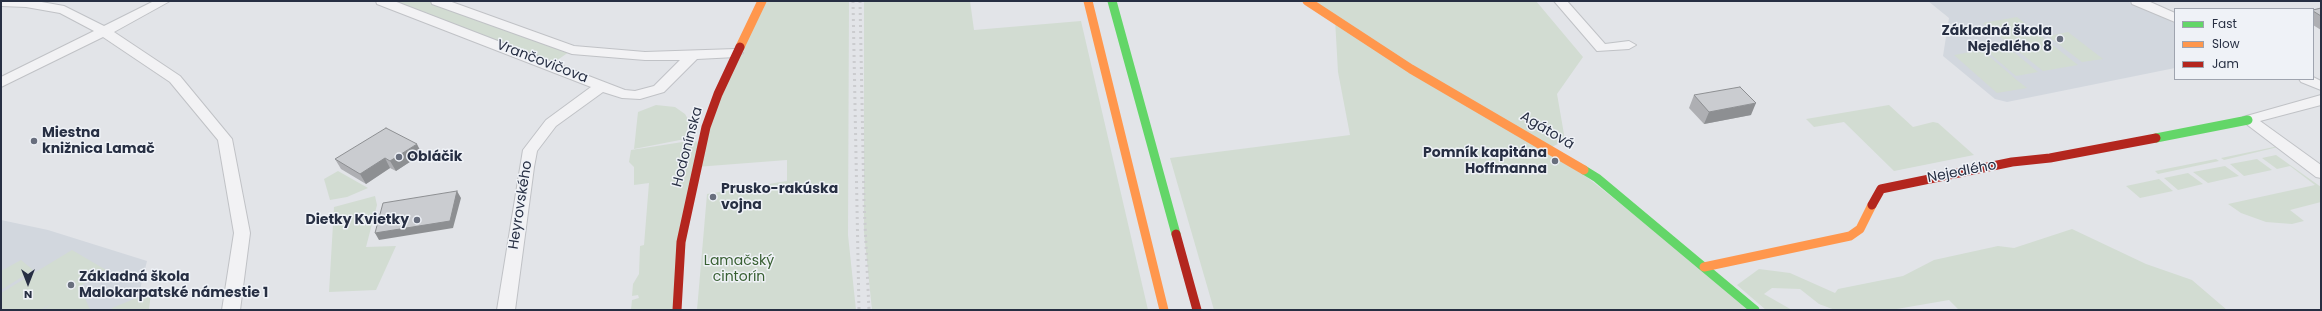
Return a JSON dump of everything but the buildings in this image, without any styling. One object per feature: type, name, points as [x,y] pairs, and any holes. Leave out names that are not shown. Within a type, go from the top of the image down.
[{"type":"main road","name":"Hodonínska","points":[[677,310],[681,242],[696,167],[706,127],[736,53],[762,1]]},
{"type":"main road","points":[[1088,1],[1164,310]]},
{"type":"main road","points":[[1112,1],[1197,310]]},
{"type":"main road","name":"Agátová","points":[[1307,1],[1411,69],[1549,148],[1597,178],[1755,310]]},
{"type":"main road","name":"Nejedlého","points":[[1704,267],[1856,233],[1881,189],[2012,162],[2065,155],[2248,120]]},
{"type":"street","points":[[1,83],[164,1]]},
{"type":"street","name":"Vrančovičova","points":[[382,1],[603,85],[622,94],[645,94],[659,89],[692,56]]},
{"type":"street","name":"Vrančovičova","points":[[438,1],[572,50],[645,56],[692,56],[704,53],[736,53]]},
{"type":"street","points":[[1560,1],[1602,48],[1629,45]]},
{"type":"street","points":[[2137,1],[2174,18]]},
{"type":"street","points":[[1,2],[26,3],[64,10],[104,31],[175,79],[225,139],[242,233],[231,310]]},
{"type":"street","points":[[2308,80],[2321,86]]},
{"type":"street","name":"Heyrovského","points":[[506,310],[526,167],[530,150],[552,123],[603,85]]},
{"type":"street","name":"Nejedlého","points":[[2248,120],[2321,100]]},
{"type":"street","points":[[2248,120],[2321,173]]},
{"type":"shaded area","name":"Základná škola Nejedlého 8","points":[[1928,1],[2127,1],[2174,23],[2174,68],[2007,102],[1995,99],[1943,56],[1949,18]]},
{"type":"shaded area","name":"Základná škola Malokarpatské námestie 1","points":[[1,220],[48,230],[147,261],[135,310],[1,310]]},
{"type":"green space","points":[[382,1],[437,1],[572,50],[550,65]]},
{"type":"green space","name":"Lamačský cintorín","points":[[762,1],[849,1],[848,235],[856,310],[697,310],[707,194],[787,181],[787,160],[696,167],[677,310],[631,310],[632,300],[639,298],[638,295],[632,296],[633,284],[639,274],[640,246],[644,245],[649,183],[634,185],[634,167],[629,162],[631,150],[689,141],[702,142]]},
{"type":"green space","points":[[864,1],[970,1],[974,30],[1081,21],[1148,310],[872,310],[864,232]]},
{"type":"green space","points":[[1307,1],[1536,1],[1583,57],[1557,94],[1565,140],[1550,148],[1755,310],[1214,310],[1170,158],[1350,135],[1338,72],[1335,19]]},
{"type":"green space","points":[[2017,17],[2078,65],[2043,71],[1983,23]]},
{"type":"green space","points":[[2068,32],[2103,59],[2082,62],[2048,36]]},
{"type":"green space","points":[[2004,44],[2038,72],[2016,76],[1982,47]]},
{"type":"green space","points":[[1982,50],[2027,88],[1997,93],[1954,55]]},
{"type":"green space","points":[[656,105],[675,107],[685,114],[689,121],[685,139],[634,149],[638,112]]},
{"type":"green space","points":[[1889,105],[1913,127],[1933,122],[1938,123],[1974,155],[1894,171],[1844,122],[1814,127],[1806,119]]},
{"type":"green space","points":[[2278,147],[2224,160],[2221,158]]},
{"type":"green space","points":[[2276,155],[2321,187],[2321,202],[2290,210],[2304,221],[2292,224],[2266,222],[2241,213],[2228,204],[2315,185],[2290,166],[2277,169],[2262,158]]},
{"type":"green space","points":[[2216,159],[2219,161],[2158,174],[2155,171]]},
{"type":"green space","points":[[2257,159],[2272,170],[2244,176],[2230,164]]},
{"type":"green space","points":[[2225,166],[2239,176],[2208,183],[2193,172]]},
{"type":"green space","points":[[338,171],[368,188],[347,197],[330,200],[324,179]]},
{"type":"green space","points":[[2188,173],[2203,184],[2178,190],[2164,178]]},
{"type":"green space","points":[[2159,179],[2173,191],[2140,198],[2126,186]]},
{"type":"green space","points":[[375,196],[377,205],[366,247],[396,246],[376,290],[329,292],[334,207]]},
{"type":"green space","points":[[2072,229],[2146,264],[2192,280],[2227,310],[1959,310],[1949,300],[1891,310],[1835,310],[1819,304],[1800,289],[1772,288],[1764,294],[1792,310],[1766,310],[1737,285],[1759,269],[1790,273],[1835,293],[1838,289],[1903,276],[1934,260],[1998,246],[2014,248]]},
{"type":"green space","points":[[72,250],[106,270],[80,286],[90,310],[43,310],[52,303],[41,310],[1,310],[1,293]]},
{"type":"green space","points":[[21,260],[33,270],[1,290],[1,271]]},
{"type":"green space","points":[[151,292],[149,310],[112,310],[112,308]]},
{"type":"railway","points":[[853,1],[859,310]]},
{"type":"railway","points":[[860,1],[864,203],[869,310]]},
{"type":"traffic: fast","points":[[1112,1],[1176,234]]},
{"type":"traffic: fast","points":[[2156,138],[2248,120]]},
{"type":"traffic: fast","points":[[1584,170],[1597,178],[1755,310]]},
{"type":"traffic: slow","points":[[740,47],[762,1]]},
{"type":"traffic: slow","points":[[1088,1],[1164,310]]},
{"type":"traffic: slow","points":[[1307,1],[1411,69],[1584,170]]},
{"type":"traffic: slow","points":[[1704,267],[1850,236],[1860,229],[1872,205]]},
{"type":"traffic: jam","points":[[677,310],[681,242],[706,127],[718,94],[740,47]]},
{"type":"traffic: jam","points":[[1872,205],[1881,189],[2012,162],[2050,158],[2156,138]]},
{"type":"traffic: jam","points":[[1176,234],[1197,310]]},
{"type":"place","name":"Základná škola Nejedlého 8","points":[[2060,39]]},
{"type":"place","name":"Miestna knižnica Lamač","points":[[34,141]]},
{"type":"place","name":"Obláčik","points":[[399,157]]},
{"type":"place","name":"Pomník kapitána Hoffmanna","points":[[1555,161]]},
{"type":"place","name":"Prusko-rakúska vojna","points":[[713,197]]},
{"type":"place","name":"Dietky Kvietky","points":[[417,220]]},
{"type":"place","name":"Základná škola Malokarpatské námestie 1","points":[[71,285]]}]
